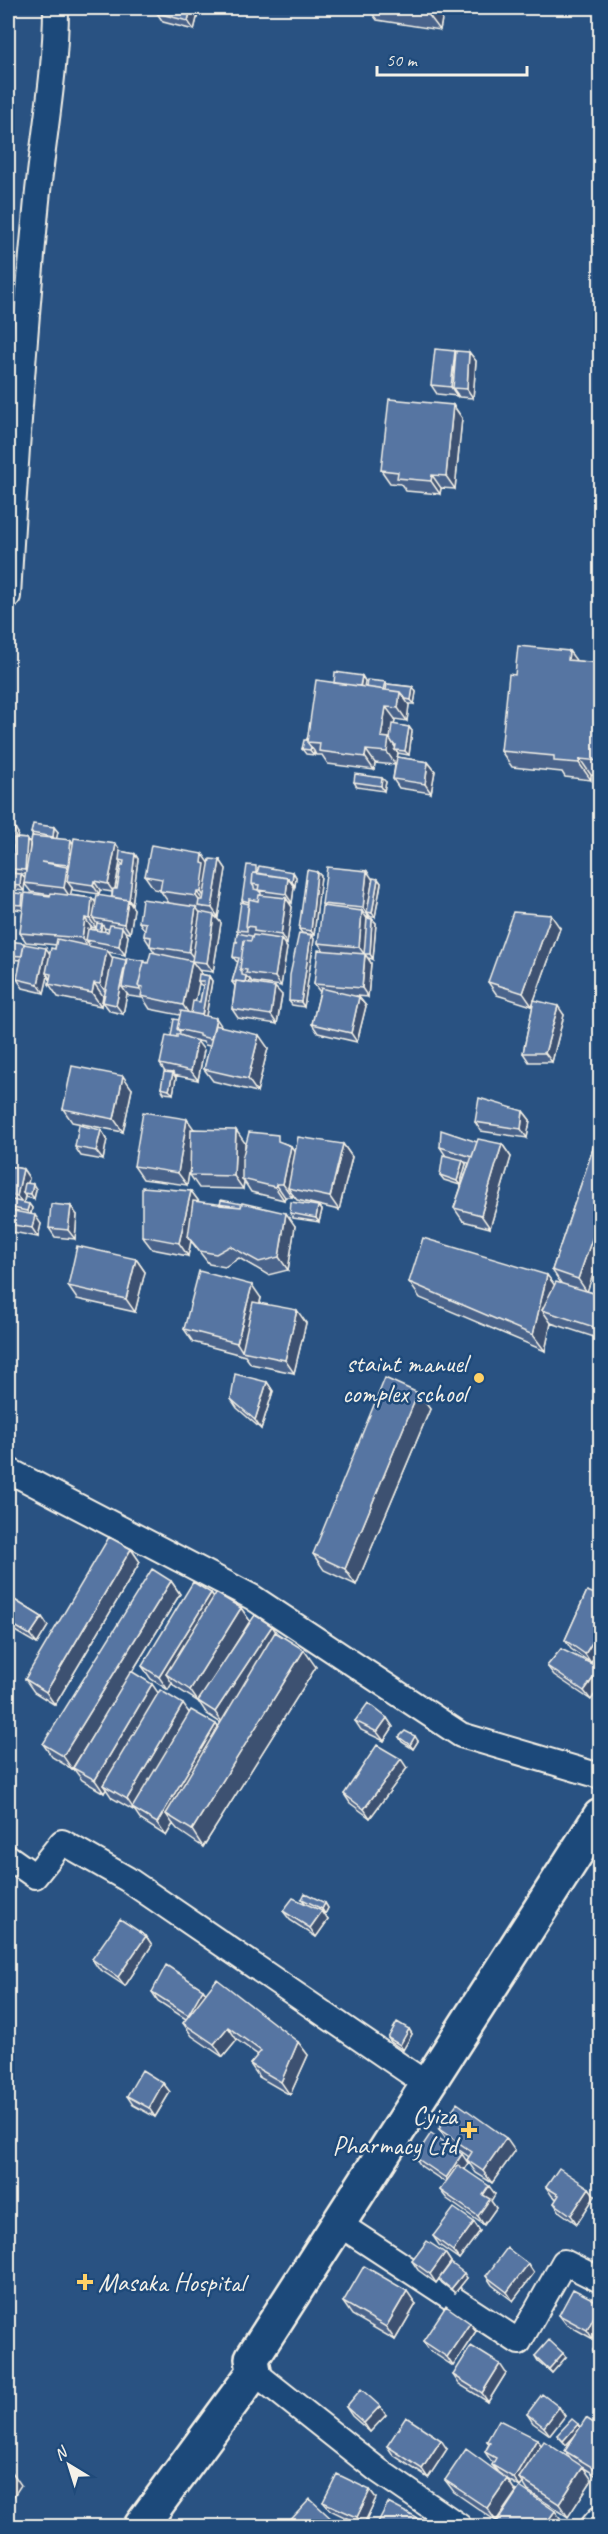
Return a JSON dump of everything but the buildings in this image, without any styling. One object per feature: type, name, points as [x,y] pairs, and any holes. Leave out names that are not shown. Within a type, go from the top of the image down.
[{"type":"street","points":[[8,596],[21,369],[42,145],[56,35],[56,8]]},
{"type":"street","points":[[8,1470],[252,1597],[461,1735],[600,1776]]},
{"type":"street","points":[[459,2526],[379,2471],[254,2372],[252,2358],[600,1816]]},
{"type":"street","points":[[8,1857],[35,1876],[62,1842],[127,1879],[428,2085]]},
{"type":"street","points":[[339,2224],[519,2342],[564,2262],[600,2280]]},
{"type":"street","points":[[141,2526],[254,2372]]},
{"type":"street","points":[[592,2526],[600,2518]]},
{"type":"place","name":"staint manuel complex school","points":[[479,1378]]},
{"type":"place","name":"Cyiza Pharmacy Ltd","points":[[469,2130]]},
{"type":"place","name":"Masaka Hospital","points":[[85,2282]]}]
